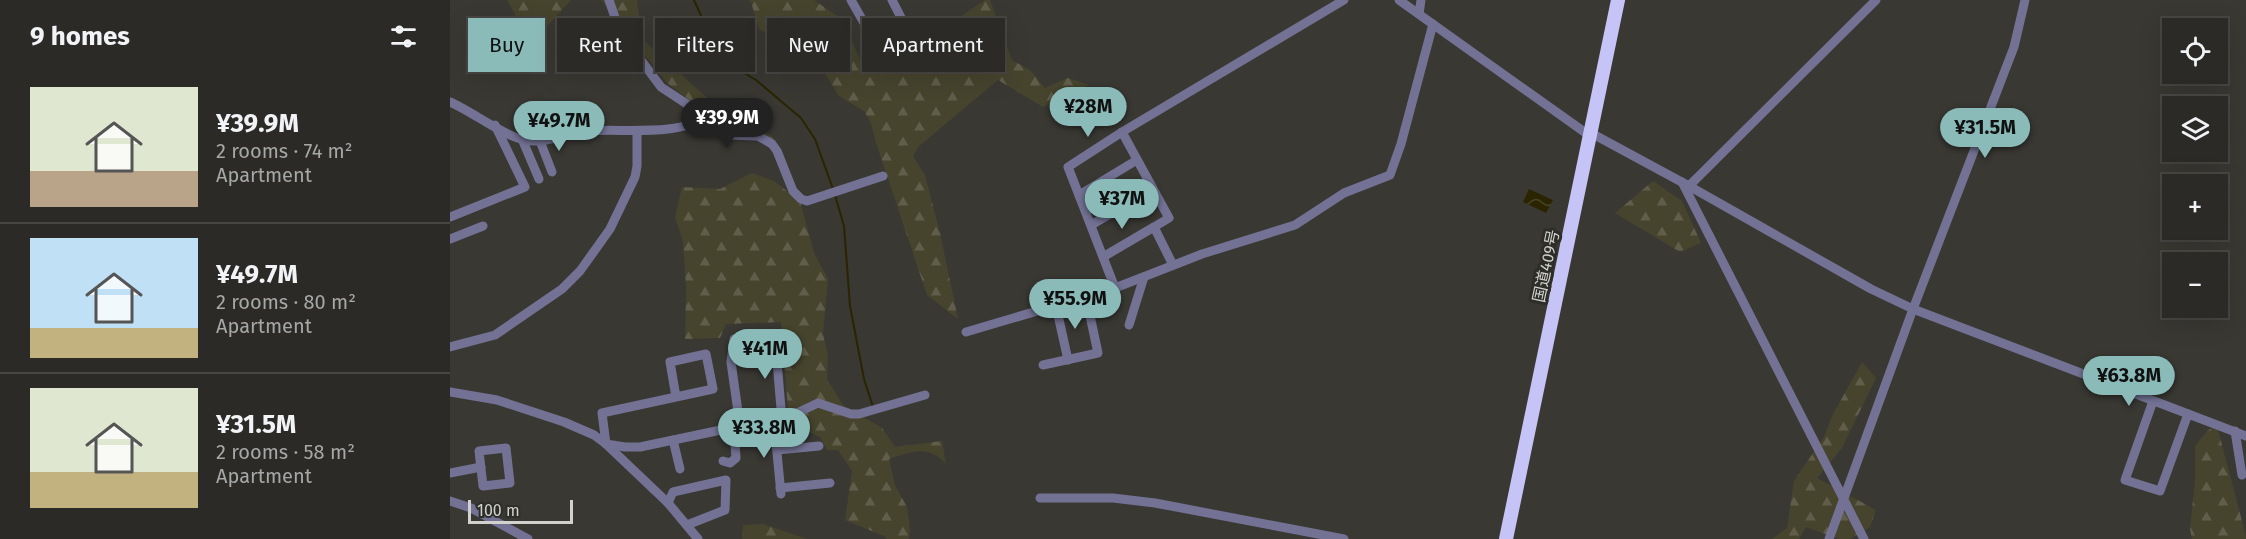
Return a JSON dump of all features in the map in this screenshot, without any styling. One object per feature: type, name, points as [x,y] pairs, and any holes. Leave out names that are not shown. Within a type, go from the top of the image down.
[{"type":"highway","name":"国道409号","points":[[1506,539],[1618,0]]},
{"type":"street","points":[[609,0],[620,32],[661,87],[705,116],[728,135],[758,136],[772,144],[793,192],[801,200],[807,201],[884,176]]},
{"type":"street","points":[[851,0],[884,58],[914,43],[892,0]]},
{"type":"street","points":[[1115,288],[1068,167],[1122,132],[1344,0]]},
{"type":"street","points":[[1400,0],[1591,134],[1686,184],[1871,290],[1913,309],[2246,436]]},
{"type":"street","points":[[1419,14],[1421,0]]},
{"type":"street","points":[[1686,184],[1876,0]]},
{"type":"street","points":[[1829,539],[1845,502],[1913,309],[2014,47],[2025,0]]},
{"type":"street","points":[[966,332],[1115,288],[1173,265],[1295,225],[1344,193],[1390,175],[1401,144],[1433,24]]},
{"type":"street","points":[[450,102],[522,139],[540,141],[589,131],[637,131],[697,124],[705,116]]},
{"type":"street","points":[[450,217],[525,187],[495,126]]},
{"type":"street","points":[[450,347],[495,335],[562,289],[580,271],[609,229],[635,177],[637,131]]},
{"type":"street","points":[[1103,256],[1169,218],[1122,132]]},
{"type":"street","points":[[522,139],[539,179]]},
{"type":"street","points":[[540,141],[552,172]]},
{"type":"street","points":[[1079,195],[1137,160]]},
{"type":"street","points":[[1686,184],[1738,295],[1864,539]]},
{"type":"street","points":[[1090,225],[1153,189]]},
{"type":"street","points":[[450,239],[483,226]]},
{"type":"street","points":[[1154,227],[1173,265]]},
{"type":"street","points":[[1129,325],[1144,277]]},
{"type":"street","points":[[1044,365],[1098,353],[1086,297]]},
{"type":"street","points":[[1056,306],[1068,360]]},
{"type":"street","points":[[775,338],[780,491],[830,483]]},
{"type":"street","points":[[723,461],[730,463],[736,458],[731,362],[734,339]]},
{"type":"street","points":[[606,444],[602,413],[676,397],[712,389],[706,354],[670,362],[676,397]]},
{"type":"street","points":[[450,392],[497,400],[564,422],[594,435],[668,503],[698,539]]},
{"type":"street","points":[[606,444],[640,447],[736,427],[778,421],[818,403],[851,414],[925,395]]},
{"type":"street","points":[[2153,401],[2125,480],[2160,491],[2187,414]]},
{"type":"street","points":[[2235,431],[2242,475]]},
{"type":"street","points":[[673,440],[680,469]]},
{"type":"street","points":[[777,450],[819,446]]},
{"type":"street","points":[[506,448],[510,483],[483,486],[481,467],[479,451],[506,448]]},
{"type":"street","points":[[450,473],[481,467]]},
{"type":"street","points":[[668,503],[673,492],[726,480],[725,510],[687,525]]},
{"type":"street","points":[[1040,498],[1113,498],[1155,503],[1344,539]]},
{"type":"street","points":[[450,501],[471,508],[528,539]]},
{"type":"green space","points":[[507,0],[571,0],[545,28],[545,18],[517,18]]},
{"type":"green space","points":[[601,0],[637,0],[639,18],[615,18]]},
{"type":"green space","points":[[748,0],[814,0],[840,18],[767,18],[767,33],[759,29],[751,2]]},
{"type":"green space","points":[[985,0],[990,0],[997,18],[958,18]]},
{"type":"green space","points":[[850,37],[862,65],[862,72],[1005,72],[1005,41],[1012,60],[1031,71],[1045,88],[1068,78],[1089,85],[1043,107],[998,80],[918,147],[913,157],[925,175],[958,319],[927,295],[871,123],[864,111],[839,96],[824,72],[850,72]]},
{"type":"green space","points":[[643,40],[655,51],[655,68],[643,53]]},
{"type":"green space","points":[[658,72],[678,72],[706,97],[760,124],[776,141],[740,139],[667,83]]},
{"type":"green space","points":[[752,173],[774,181],[800,201],[814,253],[828,279],[823,334],[828,356],[827,379],[843,405],[882,428],[895,447],[942,441],[946,464],[933,454],[919,451],[889,459],[895,485],[907,507],[909,539],[886,539],[886,537],[845,520],[852,471],[838,450],[827,450],[820,437],[789,423],[781,322],[726,324],[720,338],[685,339],[686,288],[683,242],[675,217],[682,187],[720,189]]},
{"type":"green space","points":[[1653,181],[1682,201],[1701,243],[1680,252],[1615,213]]},
{"type":"green space","points":[[1862,362],[1876,378],[1842,448],[1817,478],[1876,510],[1870,527],[1850,539],[1839,539],[1806,527],[1799,539],[1772,539],[1787,528],[1794,481],[1824,437],[1832,416]]},
{"type":"green space","points":[[2217,426],[2246,539],[2192,539],[2190,529],[2195,480],[2195,446],[2208,430]]},
{"type":"green space","points":[[763,524],[807,539],[742,539],[743,525]]},
{"type":"water","points":[[1529,189],[1553,200],[1546,213],[1523,202]]},
{"type":"waterway","points":[[694,0],[721,59],[756,80],[801,118],[815,139],[833,189]]},
{"type":"waterway","points":[[835,195],[844,226],[850,306],[864,379],[873,407]]}]
